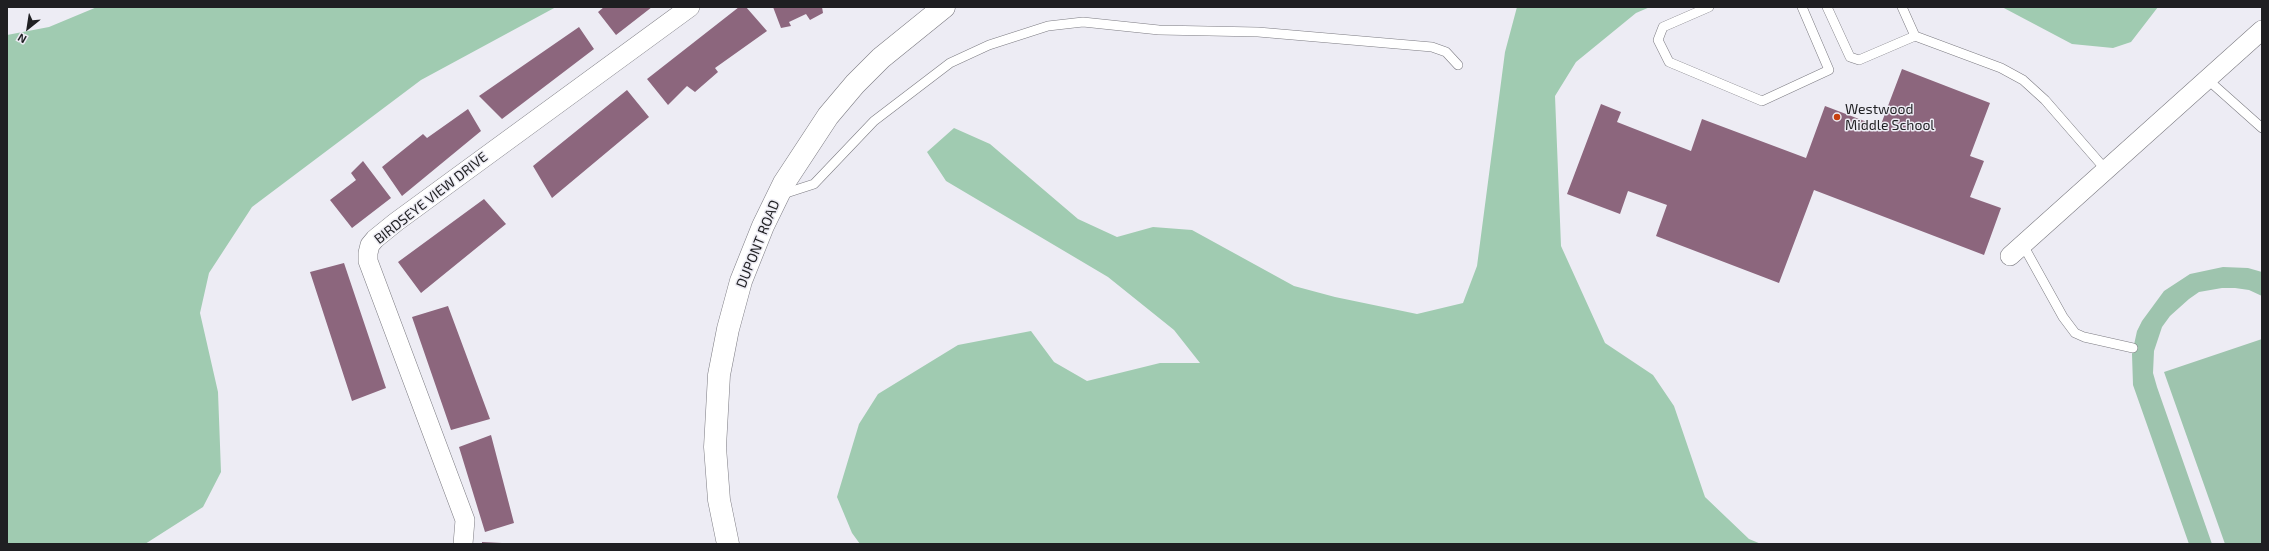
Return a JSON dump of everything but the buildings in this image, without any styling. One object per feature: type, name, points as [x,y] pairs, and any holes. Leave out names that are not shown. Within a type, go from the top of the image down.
[{"type":"street","name":"BIRDSEYE VIEW DRIVE","points":[[463,544],[465,520],[368,261],[370,245],[374,239],[396,222],[690,7]]},
{"type":"street","name":"DUPONT ROAD","points":[[728,544],[719,500],[715,447],[719,375],[728,329],[741,281],[778,196],[810,141],[828,116],[855,84],[881,58],[944,7]]},
{"type":"street","points":[[2016,250],[2262,30]]},
{"type":"lane","points":[[1709,7],[1662,27],[1658,40],[1669,62],[1762,101],[1829,70],[1802,7]]},
{"type":"lane","points":[[1827,7],[1850,57],[1859,60],[1915,36],[2001,68],[2023,80],[2045,100],[2106,170]]},
{"type":"lane","points":[[1902,7],[1915,36]]},
{"type":"lane","points":[[778,196],[814,184],[874,121],[950,62],[989,45],[1048,26],[1083,22],[1159,30],[1258,32],[1432,47],[1446,52],[1458,65]]},
{"type":"lane","points":[[2207,79],[2262,128]]},
{"type":"lane","points":[[2016,250],[2075,333],[2084,337],[2133,348]]},
{"type":"green space","points":[[97,7],[556,7],[421,80],[252,207],[209,273],[200,313],[218,392],[221,472],[203,507],[145,544],[7,544],[7,35],[49,27]]},
{"type":"green space","points":[[1517,7],[1650,7],[1636,13],[1576,62],[1555,96],[1561,246],[1605,343],[1653,375],[1674,406],[1705,497],[1749,539],[1761,544],[860,544],[852,533],[837,497],[859,424],[878,394],[958,345],[1031,331],[1054,362],[1087,381],[1160,363],[1200,363],[1174,330],[1108,277],[946,181],[927,152],[954,128],[990,144],[1078,219],[1117,237],[1153,227],[1192,230],[1294,286],[1335,297],[1417,314],[1463,303],[1477,266],[1505,52]]},
{"type":"green space","points":[[2002,7],[2158,7],[2131,42],[2113,48],[2072,44]]},
{"type":"green space","points":[[2223,267],[2248,268],[2262,272],[2262,296],[2249,290],[2235,288],[2222,288],[2199,292],[2170,316],[2162,327],[2154,351],[2153,373],[2157,387],[2212,544],[2189,544],[2133,385],[2132,354],[2137,331],[2142,321],[2164,291],[2190,274]]},
{"type":"green space","points":[[2262,339],[2262,544],[2225,544],[2164,372]]},
{"type":"place","name":"Westwood Middle School","points":[[1837,117]]}]
